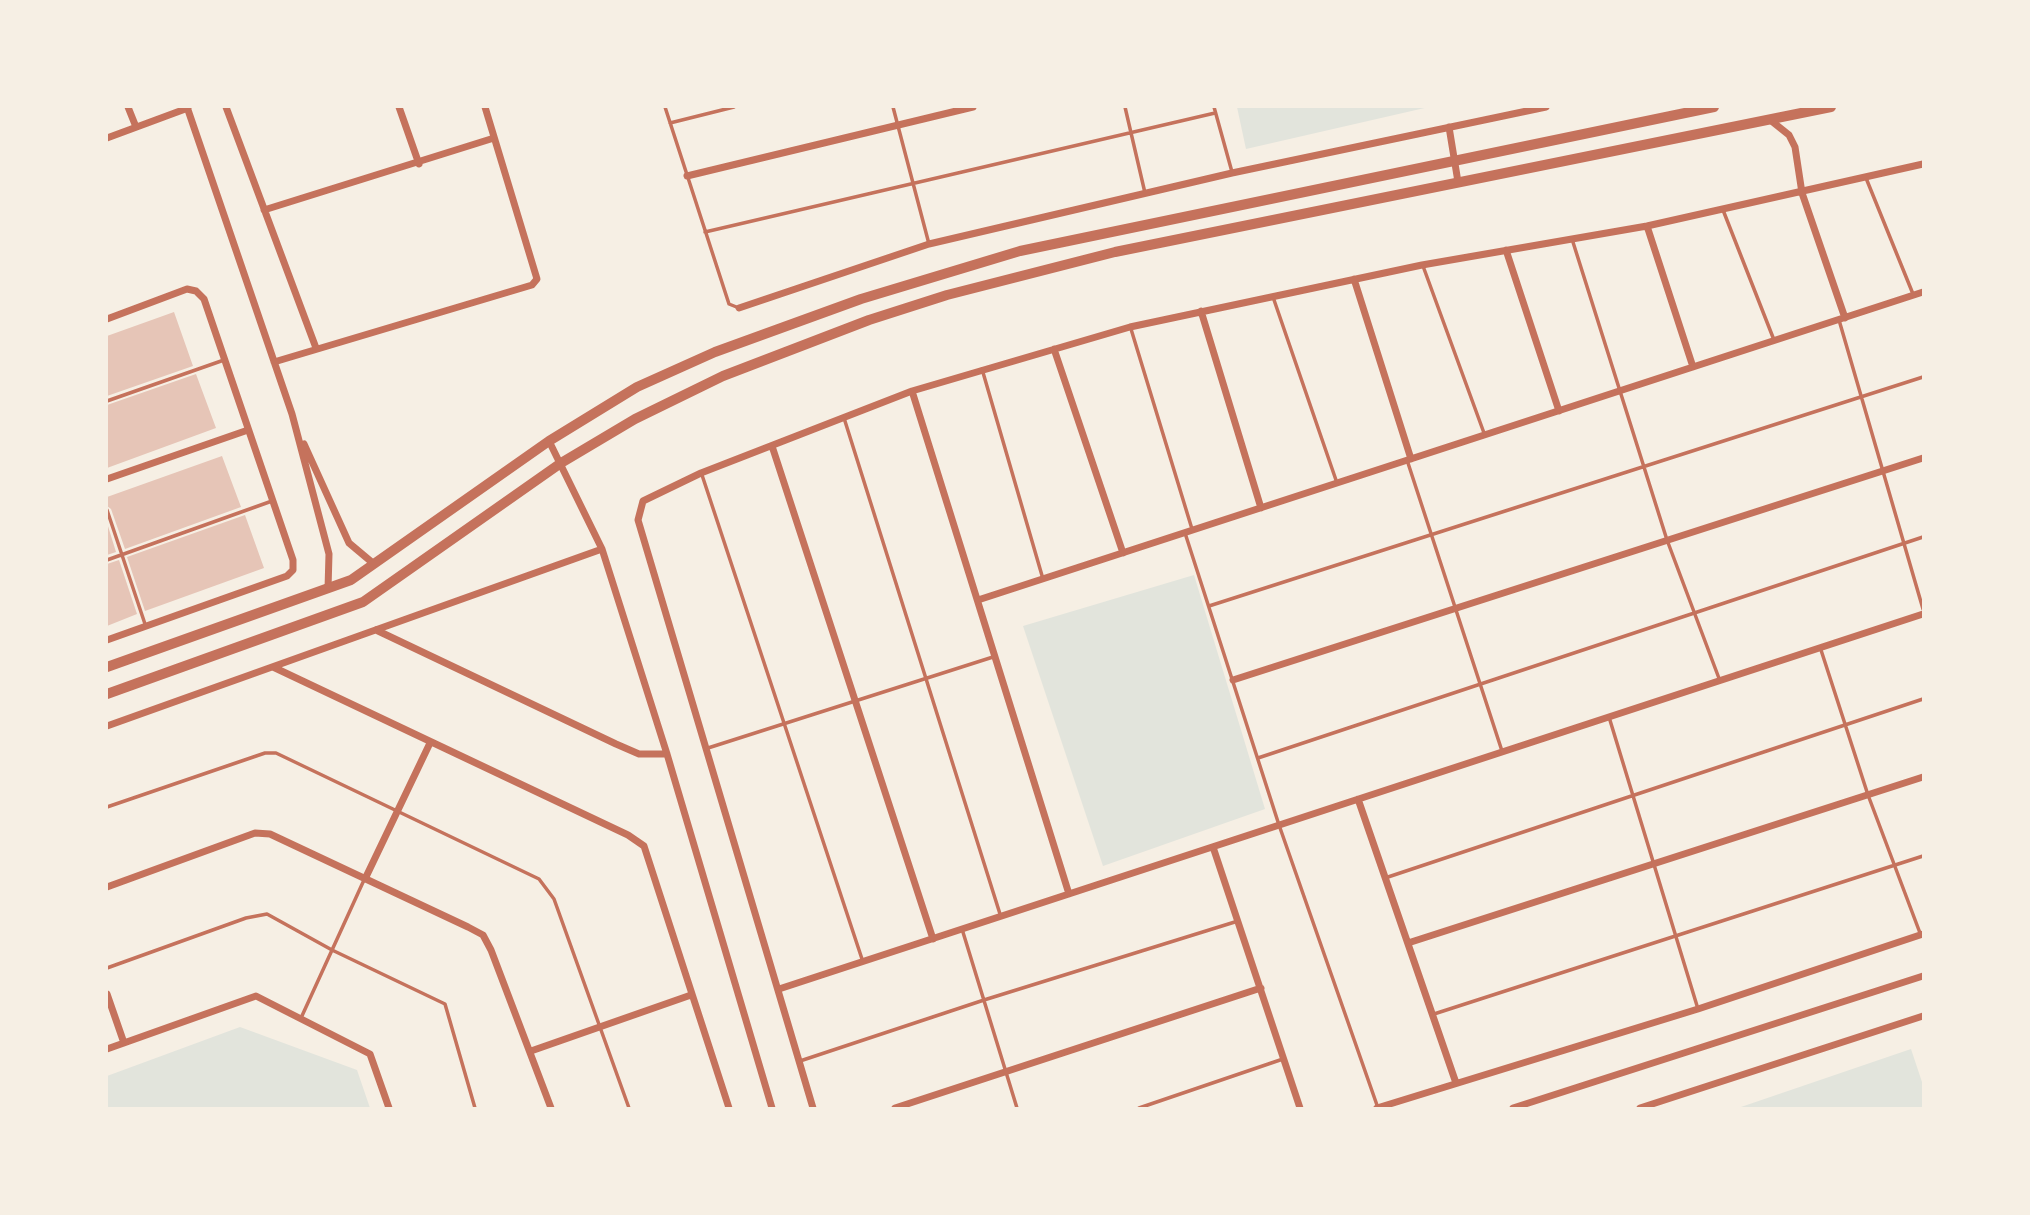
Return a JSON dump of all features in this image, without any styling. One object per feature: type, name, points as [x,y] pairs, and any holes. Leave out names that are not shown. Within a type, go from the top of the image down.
[{"type":"street","points":[[128,107],[136,127]]},
{"type":"street","points":[[226,107],[316,348]]},
{"type":"street","points":[[399,107],[419,164]]},
{"type":"street","points":[[274,362],[532,285],[537,279],[485,107]]},
{"type":"street","points":[[687,176],[973,107]]},
{"type":"street","points":[[739,308],[929,244],[1232,173],[1546,107]]},
{"type":"street","points":[[107,667],[351,580],[549,441],[637,387],[673,369],[861,299],[1020,251],[1714,107]]},
{"type":"street","points":[[107,694],[363,601],[561,463],[635,419],[723,376],[793,347],[947,295],[1115,252],[1831,107]]},
{"type":"street","points":[[107,138],[187,108],[292,414],[329,554],[328,589]]},
{"type":"street","points":[[1769,119],[1789,135],[1795,147],[1802,193],[1842,319]]},
{"type":"street","points":[[1449,127],[1458,182]]},
{"type":"street","points":[[264,210],[419,164],[494,138]]},
{"type":"street","points":[[813,1108],[638,520],[643,501],[701,473],[912,391],[982,368],[1130,327],[1422,265],[1647,226],[1923,164]]},
{"type":"street","points":[[1647,226],[1693,367]]},
{"type":"street","points":[[1506,250],[1559,411]]},
{"type":"street","points":[[1354,279],[1409,460]]},
{"type":"street","points":[[107,319],[187,289],[196,291],[204,299],[293,560],[293,570],[287,576],[107,640]]},
{"type":"street","points":[[978,600],[1923,292]]},
{"type":"street","points":[[1201,311],[1261,508]]},
{"type":"street","points":[[1054,349],[1123,553]]},
{"type":"street","points":[[912,391],[1069,894]]},
{"type":"street","points":[[292,414],[349,543],[374,564]]},
{"type":"street","points":[[107,479],[248,430]]},
{"type":"street","points":[[549,441],[603,549],[772,1108]]},
{"type":"street","points":[[772,446],[933,939]]},
{"type":"street","points":[[1233,680],[1923,458]]},
{"type":"street","points":[[107,726],[603,549]]},
{"type":"street","points":[[779,989],[1923,612]]},
{"type":"street","points":[[376,630],[615,744],[639,754],[667,754]]},
{"type":"street","points":[[273,667],[628,835],[644,846],[729,1108]]},
{"type":"street","points":[[365,879],[430,743]]},
{"type":"street","points":[[1408,943],[1923,777]]},
{"type":"street","points":[[1358,799],[1456,1083]]},
{"type":"street","points":[[107,887],[256,834],[270,834],[483,936],[531,1051],[551,1108]]},
{"type":"street","points":[[1213,847],[1300,1108]]},
{"type":"street","points":[[1378,1108],[1698,1009],[1922,934]]},
{"type":"street","points":[[1513,1108],[1923,976]]},
{"type":"street","points":[[895,1108],[1261,988]]},
{"type":"street","points":[[107,994],[124,1043]]},
{"type":"street","points":[[531,1051],[691,995]]},
{"type":"street","points":[[107,1049],[256,996],[370,1054],[389,1108]]},
{"type":"street","points":[[1640,1108],[1923,1016]]},
{"type":"lane","points":[[665,107],[729,304],[739,308]]},
{"type":"lane","points":[[670,122],[734,107]]},
{"type":"lane","points":[[893,107],[929,244]]},
{"type":"lane","points":[[1125,107],[1145,193]]},
{"type":"lane","points":[[1214,107],[1232,173]]},
{"type":"lane","points":[[705,232],[1215,113]]},
{"type":"lane","points":[[1866,177],[1914,296]]},
{"type":"lane","points":[[1722,208],[1774,341]]},
{"type":"lane","points":[[1572,239],[1622,390],[1667,540],[1720,681]]},
{"type":"lane","points":[[1422,265],[1485,435]]},
{"type":"lane","points":[[1273,297],[1337,483]]},
{"type":"lane","points":[[1842,319],[1923,612]]},
{"type":"lane","points":[[1130,327],[1209,606],[1279,825],[1378,1108]]},
{"type":"lane","points":[[107,401],[224,360]]},
{"type":"lane","points":[[982,368],[1043,579]]},
{"type":"lane","points":[[1209,606],[1923,377]]},
{"type":"lane","points":[[844,416],[1001,916]]},
{"type":"lane","points":[[1409,460],[1502,752]]},
{"type":"lane","points":[[701,473],[863,962]]},
{"type":"lane","points":[[107,560],[272,501]]},
{"type":"lane","points":[[107,510],[146,626]]},
{"type":"lane","points":[[1258,758],[1923,537]]},
{"type":"lane","points":[[1820,648],[1868,795],[1922,934]]},
{"type":"lane","points":[[708,748],[995,656]]},
{"type":"lane","points":[[1385,878],[1923,699]]},
{"type":"lane","points":[[1609,717],[1698,1009]]},
{"type":"lane","points":[[107,807],[265,753],[276,753],[540,879],[549,888],[602,1026],[629,1108]]},
{"type":"lane","points":[[1432,1015],[1923,856]]},
{"type":"lane","points":[[301,1018],[365,879]]},
{"type":"lane","points":[[107,968],[246,918],[267,914],[332,950],[445,1004],[475,1108]]},
{"type":"lane","points":[[800,1061],[1238,921]]},
{"type":"lane","points":[[962,929],[1017,1108]]},
{"type":"lane","points":[[1139,1108],[1284,1059]]},
{"type":"shaded area","points":[[1237,107],[1429,107],[1246,149]]},
{"type":"shaded area","points":[[1194,575],[1265,809],[1103,866],[1023,626]]},
{"type":"shaded area","points":[[240,1027],[357,1070],[370,1108],[107,1108],[107,1076]]},
{"type":"shaded area","points":[[1911,1049],[1923,1085],[1923,1108],[1738,1108]]},
{"type":"building","points":[[174,312],[193,366],[107,396],[107,336]]},
{"type":"building","points":[[196,374],[216,428],[107,468],[107,405]]},
{"type":"building","points":[[222,456],[241,507],[125,549],[111,509],[107,506],[107,497]]},
{"type":"building","points":[[245,515],[264,568],[145,611],[127,557]]},
{"type":"building","points":[[107,523],[116,552],[107,555]]},
{"type":"building","points":[[119,560],[137,614],[107,626],[107,564]]}]
